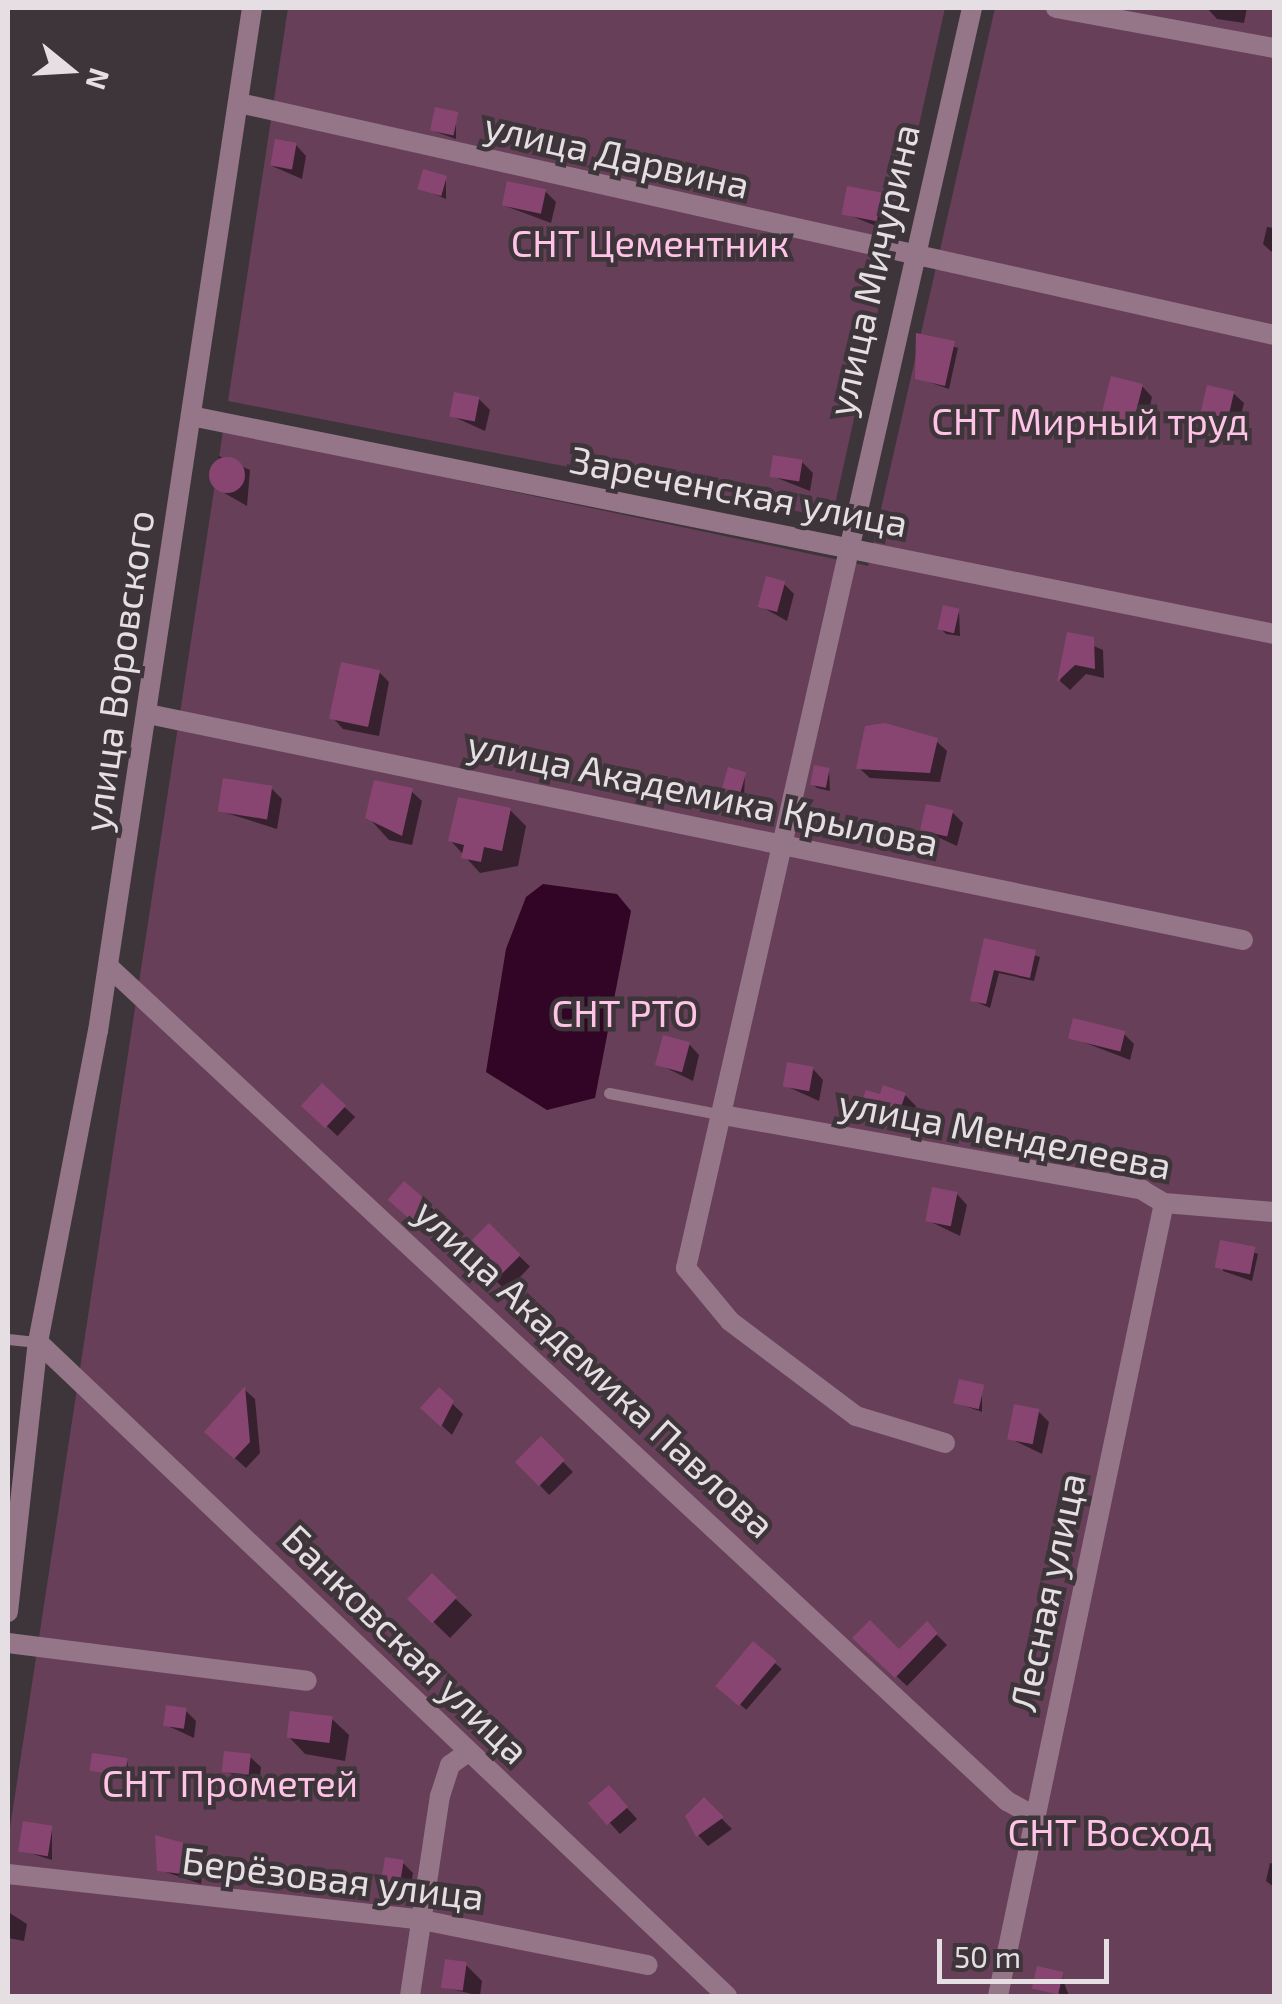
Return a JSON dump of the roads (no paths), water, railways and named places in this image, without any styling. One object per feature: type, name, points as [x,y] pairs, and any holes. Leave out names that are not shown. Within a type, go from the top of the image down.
[{"type":"street","name":"улица Воровского","points":[[8,1612],[38,1342],[108,966],[252,8]]},
{"type":"street","name":"улица Мичурина","points":[[945,1443],[856,1416],[693,1285],[686,1268],[723,1116],[909,258],[972,8]]},
{"type":"street","points":[[1056,8],[1274,48]]},
{"type":"street","name":"улица Дарвина","points":[[239,104],[909,258],[1274,335]]},
{"type":"street","name":"Зареченская улица","points":[[190,416],[1274,634]]},
{"type":"street","name":"улица Академика Крылова","points":[[148,714],[1243,940]]},
{"type":"street","name":"улица Академика Павлова","points":[[108,966],[1007,1802],[1036,1817]]},
{"type":"street","name":"улица Менделеева","points":[[723,1116],[1142,1190],[1164,1203],[1274,1212]]},
{"type":"street","name":"Лесная улица","points":[[998,1996],[1164,1203]]},
{"type":"street","name":"Банковская улица","points":[[38,1342],[726,1996]]},
{"type":"street","points":[[8,1643],[307,1681]]},
{"type":"street","points":[[410,1996],[440,1796],[450,1766],[468,1752]]},
{"type":"street","name":"Берёзовая улица","points":[[8,1874],[422,1920],[648,1965]]},
{"type":"lane","points":[[609,1093],[723,1116]]},
{"type":"lane","points":[[8,1339],[38,1342]]},
{"type":"park label","name":"СНТ Цементник","points":[[650,243]]},
{"type":"park label","name":"СНТ Мирный труд","points":[[1090,421]]},
{"type":"park label","name":"СНТ РТО","points":[[625,1013]]},
{"type":"park label","name":"СНТ Прометей","points":[[230,1783]]},
{"type":"park label","name":"СНТ Восход","points":[[1110,1832]]}]
